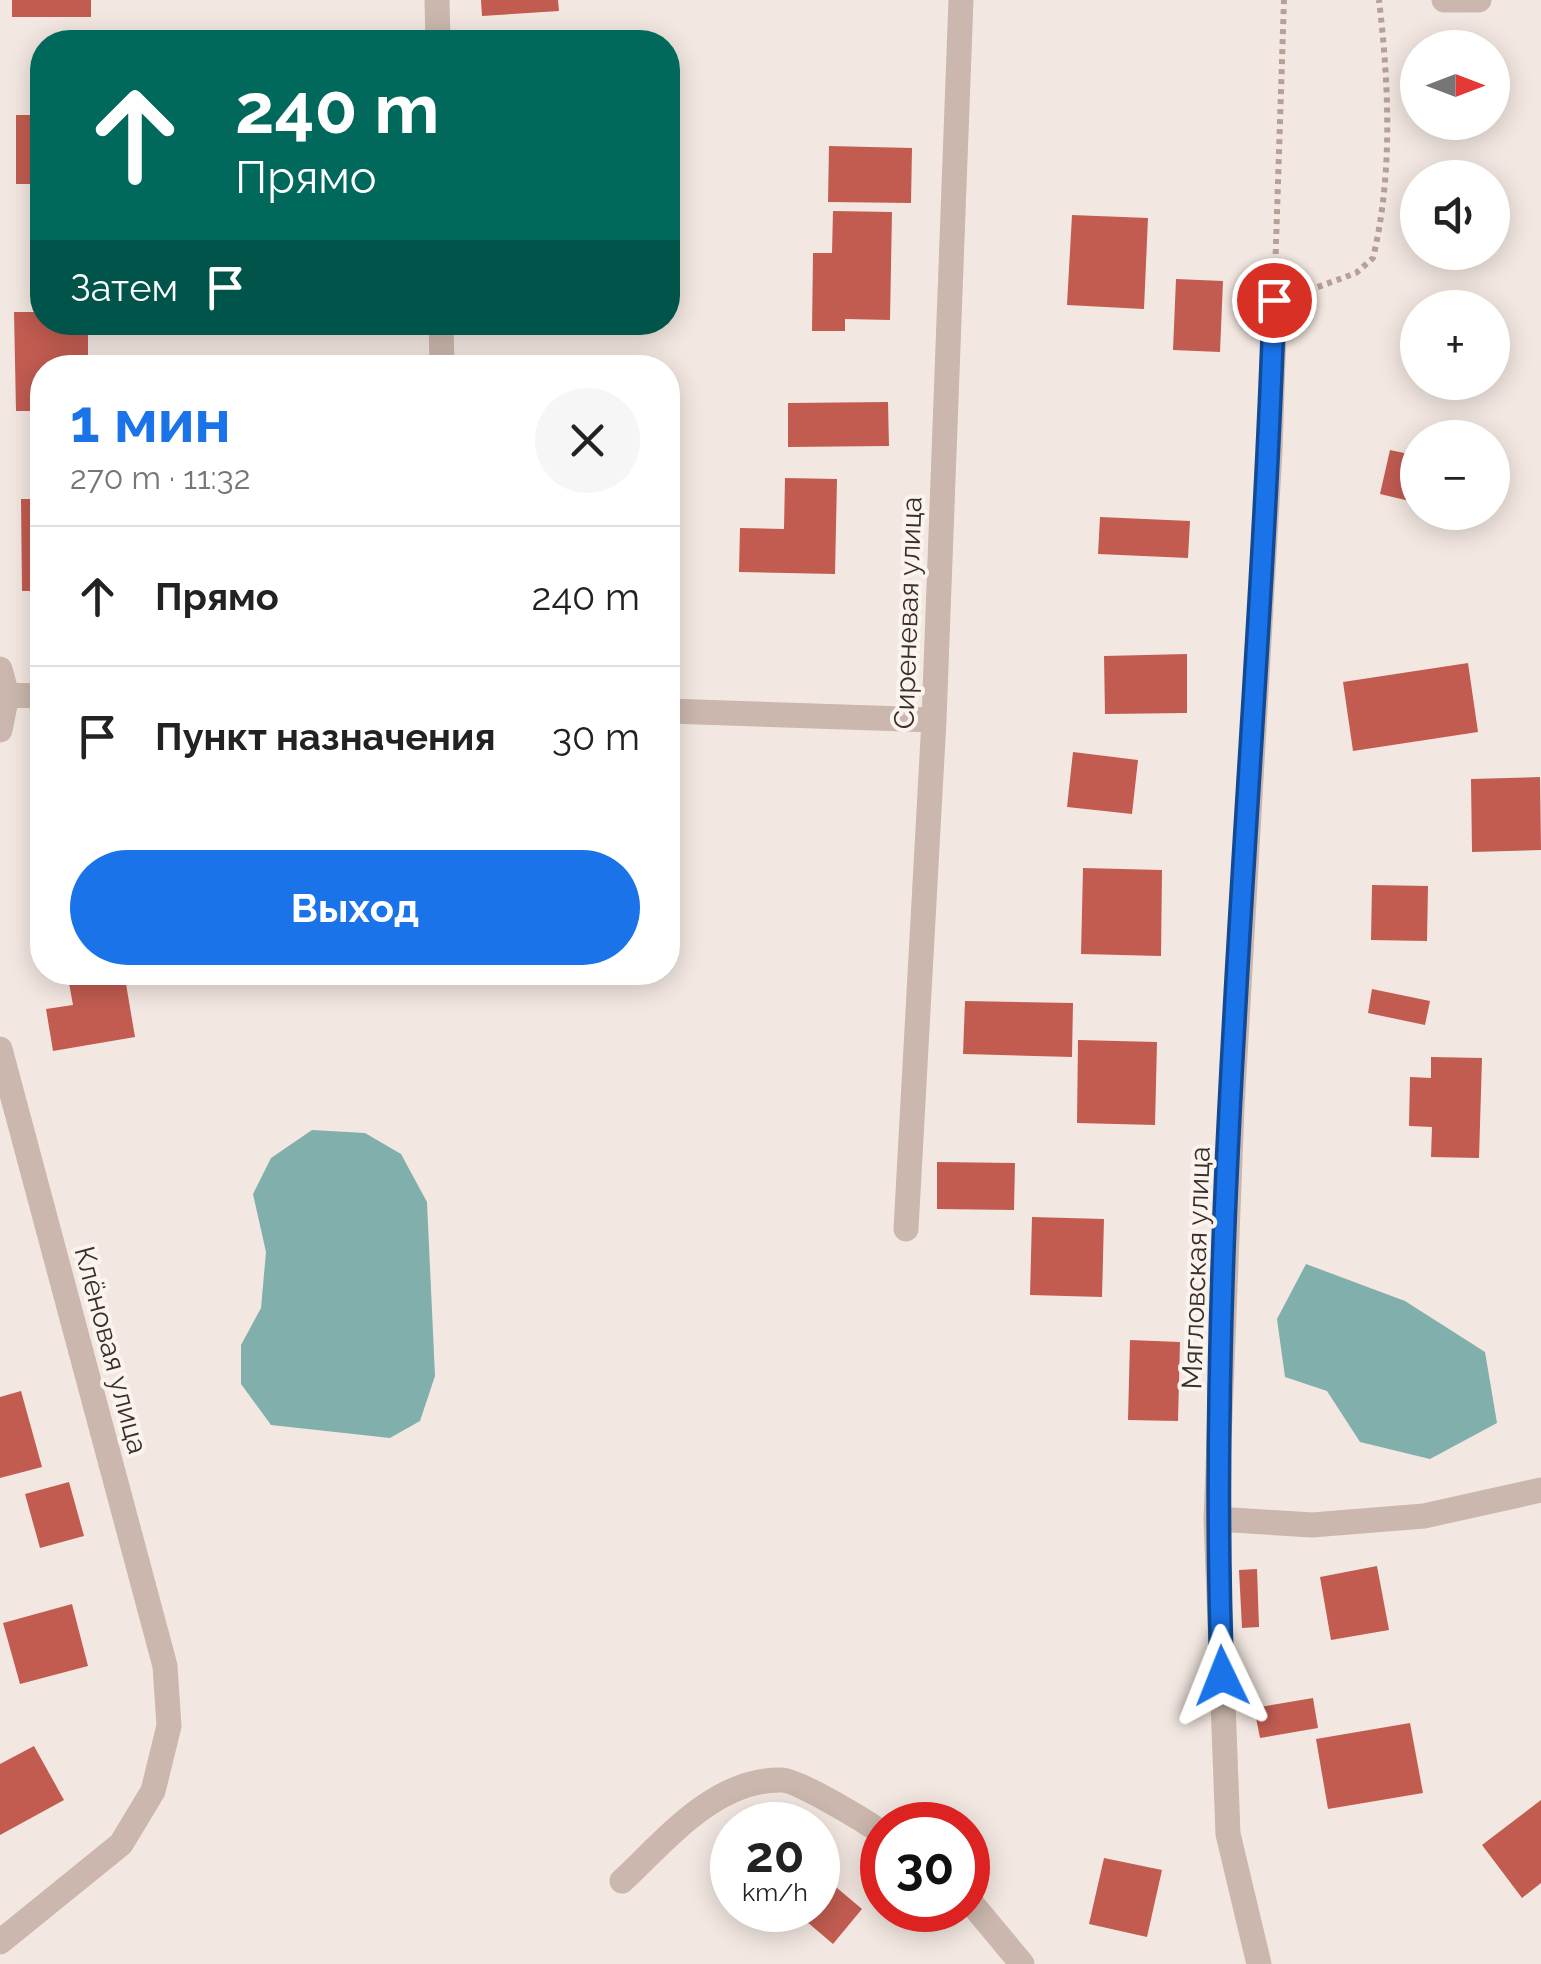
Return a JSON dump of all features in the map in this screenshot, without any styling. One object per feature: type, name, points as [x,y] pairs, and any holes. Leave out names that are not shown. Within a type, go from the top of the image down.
[{"type":"street","points":[[437,0],[438,30]]},
{"type":"street","name":"Сиреневая улица","points":[[906,1229],[934,720],[961,0]]},
{"type":"street","points":[[1444,0],[1479,0]]},
{"type":"street","name":"Мягловская улица","points":[[1259,1964],[1228,1834],[1216,1519],[1232,1108],[1270,451],[1274,300]]},
{"type":"street","points":[[0,669],[8,695],[0,730]]},
{"type":"street","points":[[8,695],[30,696]]},
{"type":"street","points":[[680,711],[934,720]]},
{"type":"street","name":"Клёновая улица","points":[[0,1049],[165,1666],[169,1726],[152,1791],[121,1844],[0,1942]]},
{"type":"street","points":[[1216,1519],[1312,1525],[1424,1516],[1541,1490]]},
{"type":"street","points":[[622,1881],[705,1804],[750,1784],[784,1779],[860,1821]]},
{"type":"street","points":[[990,1926],[1022,1964]]},
{"type":"path","points":[[1284,0],[1274,300],[1328,286],[1356,273],[1374,258],[1387,161],[1386,56],[1379,0]]},
{"type":"water","points":[[312,1130],[365,1133],[401,1154],[427,1202],[435,1376],[420,1421],[390,1438],[271,1425],[241,1384],[241,1345],[261,1308],[266,1252],[253,1194],[271,1158]]},
{"type":"water","points":[[1306,1264],[1405,1301],[1485,1352],[1497,1423],[1430,1459],[1360,1442],[1327,1391],[1285,1377],[1277,1319]]},
{"type":"building","points":[[12,0],[91,0],[91,17],[12,17]]},
{"type":"building","points":[[481,0],[558,0],[559,11],[482,16]]},
{"type":"building","points":[[16,115],[30,115],[30,184],[16,184]]},
{"type":"building","points":[[829,146],[912,148],[911,203],[828,202]]},
{"type":"building","points":[[833,211],[892,212],[890,320],[845,319],[845,331],[812,331],[813,253],[832,253]]},
{"type":"building","points":[[1072,215],[1148,218],[1144,309],[1067,305]]},
{"type":"building","points":[[1176,279],[1223,281],[1220,352],[1173,350]]},
{"type":"building","points":[[14,312],[30,312],[30,335],[88,335],[88,355],[30,355],[30,411],[16,411]]},
{"type":"building","points":[[888,402],[889,446],[788,447],[788,403]]},
{"type":"building","points":[[1390,450],[1400,452],[1400,499],[1380,494]]},
{"type":"building","points":[[785,478],[837,479],[835,574],[739,572],[740,528],[784,529]]},
{"type":"building","points":[[21,499],[30,499],[30,591],[22,591]]},
{"type":"building","points":[[1100,517],[1190,521],[1188,558],[1098,554]]},
{"type":"building","points":[[1187,654],[1187,713],[1105,714],[1104,656]]},
{"type":"building","points":[[1468,663],[1478,732],[1353,751],[1343,682]]},
{"type":"building","points":[[1073,752],[1138,760],[1132,814],[1067,807]]},
{"type":"building","points":[[1540,777],[1541,850],[1472,852],[1471,779]]},
{"type":"building","points":[[1083,868],[1162,870],[1161,956],[1081,954]]},
{"type":"building","points":[[1372,885],[1428,886],[1427,941],[1371,940]]},
{"type":"building","points":[[69,985],[126,985],[135,1037],[53,1051],[46,1009],[73,1005]]},
{"type":"building","points":[[1372,989],[1430,1001],[1425,1025],[1368,1013]]},
{"type":"building","points":[[965,1001],[1073,1003],[1072,1057],[963,1054]]},
{"type":"building","points":[[1078,1040],[1157,1042],[1155,1125],[1077,1123]]},
{"type":"building","points":[[1431,1057],[1482,1058],[1479,1158],[1431,1157],[1432,1127],[1409,1126],[1410,1077],[1431,1078]]},
{"type":"building","points":[[937,1162],[1015,1163],[1014,1210],[937,1209]]},
{"type":"building","points":[[1032,1217],[1104,1219],[1102,1297],[1030,1295]]},
{"type":"building","points":[[1130,1340],[1180,1342],[1178,1421],[1128,1420]]},
{"type":"building","points":[[21,1391],[42,1467],[0,1478],[0,1397]]},
{"type":"building","points":[[69,1482],[84,1536],[40,1548],[25,1494]]},
{"type":"building","points":[[1377,1566],[1389,1630],[1331,1640],[1320,1577]]},
{"type":"building","points":[[1257,1569],[1259,1627],[1242,1628],[1239,1570]]},
{"type":"building","points":[[72,1604],[88,1666],[20,1684],[3,1623]]},
{"type":"building","points":[[1313,1698],[1318,1728],[1260,1738],[1254,1708]]},
{"type":"building","points":[[1410,1723],[1423,1793],[1328,1809],[1316,1739]]},
{"type":"building","points":[[34,1746],[64,1800],[0,1835],[0,1764]]},
{"type":"building","points":[[1541,1800],[1541,1883],[1522,1898],[1482,1845]]},
{"type":"building","points":[[1104,1858],[1162,1870],[1147,1937],[1089,1924]]},
{"type":"building","points":[[840,1890],[860,1911],[833,1944],[819,1932],[840,1932]]},
{"type":"route","points":[[1222,1676],[1216,1519],[1220,1407],[1232,1108],[1270,451],[1274,300]]}]
